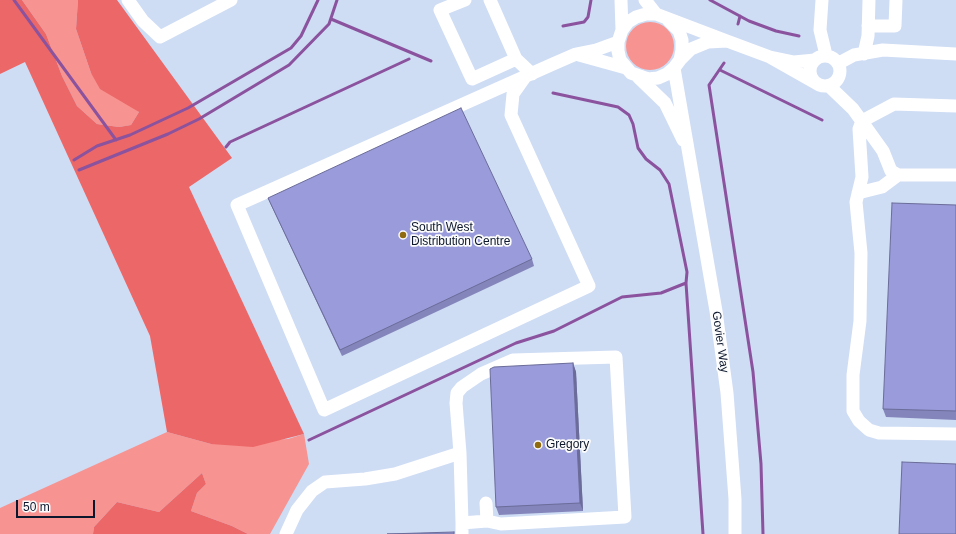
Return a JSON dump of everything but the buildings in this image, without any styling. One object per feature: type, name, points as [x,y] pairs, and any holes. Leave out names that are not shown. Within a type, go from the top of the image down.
[{"type":"street","points":[[128,0],[143,21],[160,37],[231,0]]},
{"type":"street","points":[[465,0],[440,10],[472,79],[516,59]]},
{"type":"street","points":[[490,0],[516,59],[529,76]]},
{"type":"street","points":[[621,0],[619,56],[626,68]]},
{"type":"street","points":[[645,0],[661,16],[673,23],[680,36],[682,50],[677,64]]},
{"type":"street","points":[[816,83],[810,72],[820,58],[822,0]]},
{"type":"street","points":[[864,54],[868,26],[869,0]]},
{"type":"street","points":[[868,26],[895,26],[896,0]]},
{"type":"street","points":[[529,76],[513,94],[511,115],[589,286],[324,410],[237,205],[576,54],[596,50],[620,36],[628,22],[636,17],[646,14],[661,16],[770,57],[794,62],[831,56],[839,63],[840,77],[835,83],[829,86],[821,86],[770,57]]},
{"type":"street","points":[[576,54],[626,68],[638,76],[648,79],[658,78],[667,74],[691,49],[708,42],[727,41]]},
{"type":"street","points":[[839,63],[854,56],[883,50],[956,54]]},
{"type":"street","name":"Govier Way","points":[[677,64],[689,152],[716,311],[727,393],[735,499],[735,534]]},
{"type":"street","name":"Govier Way","points":[[638,76],[665,103],[689,152]]},
{"type":"street","points":[[829,86],[853,109],[883,151],[891,171],[898,175],[956,175]]},
{"type":"street","points":[[956,106],[894,104],[862,122],[859,129],[862,177],[856,202],[861,253],[860,321],[853,375],[853,411],[858,421],[869,430],[879,433],[956,434]]},
{"type":"street","points":[[858,193],[882,187],[898,175]]},
{"type":"street","points":[[616,357],[625,517],[501,524],[487,521],[462,529],[460,453],[456,403],[457,393],[462,387],[481,374],[514,360],[616,357]]},
{"type":"street","points":[[286,534],[297,510],[312,491],[326,482],[365,479],[395,474],[460,453]]},
{"type":"street","points":[[486,503],[487,521]]},
{"type":"shaded area","points":[[0,0],[22,0],[46,34],[62,76],[77,106],[97,124],[119,127],[131,125],[139,112],[100,89],[91,73],[76,29],[78,0],[117,0],[232,158],[189,187],[304,434],[253,447],[211,444],[167,432],[150,336],[25,62],[0,74]]},
{"type":"shaded area","points":[[22,0],[78,0],[76,29],[91,73],[139,112],[131,125],[119,127],[97,124],[77,106],[62,76],[46,34]]},
{"type":"shaded area","points":[[645,22],[655,22],[667,29],[674,41],[674,51],[667,63],[655,70],[645,70],[637,66],[630,59],[626,51],[626,41],[630,33],[637,26]]},
{"type":"shaded area","points":[[167,432],[211,444],[288,439],[304,434],[309,464],[270,534],[248,534],[232,526],[191,511],[197,493],[206,484],[202,473],[159,512],[117,502],[94,527],[93,534],[0,534],[0,508]]},
{"type":"shaded area","points":[[202,473],[206,484],[197,493],[191,511],[232,526],[248,534],[93,534],[94,527],[117,502],[159,512]]},
{"type":"waterway","points":[[14,0],[116,140]]},
{"type":"waterway","points":[[74,160],[97,146],[130,135],[188,108],[291,48],[301,36],[318,0]]},
{"type":"waterway","points":[[79,170],[168,134],[199,119],[289,65],[329,24],[337,0]]},
{"type":"waterway","points":[[563,26],[584,22],[588,17],[591,0]]},
{"type":"waterway","points":[[710,0],[749,21],[776,31],[799,36]]},
{"type":"waterway","points":[[738,24],[740,16]]},
{"type":"waterway","points":[[331,19],[431,61]]},
{"type":"waterway","points":[[226,147],[230,142],[409,59]]},
{"type":"waterway","points":[[724,63],[709,85],[753,372],[761,464],[763,534]]},
{"type":"waterway","points":[[720,70],[822,120]]},
{"type":"waterway","points":[[553,93],[618,107],[629,115],[633,124],[638,148],[646,159],[660,170],[669,184],[687,272],[686,283],[703,534]]},
{"type":"waterway","points":[[309,440],[516,343],[554,331],[622,297],[661,293],[686,283]]},
{"type":"place","name":"South West Distribution Centre","points":[[403,235]]},
{"type":"place","name":"Gregory","points":[[538,445]]}]
